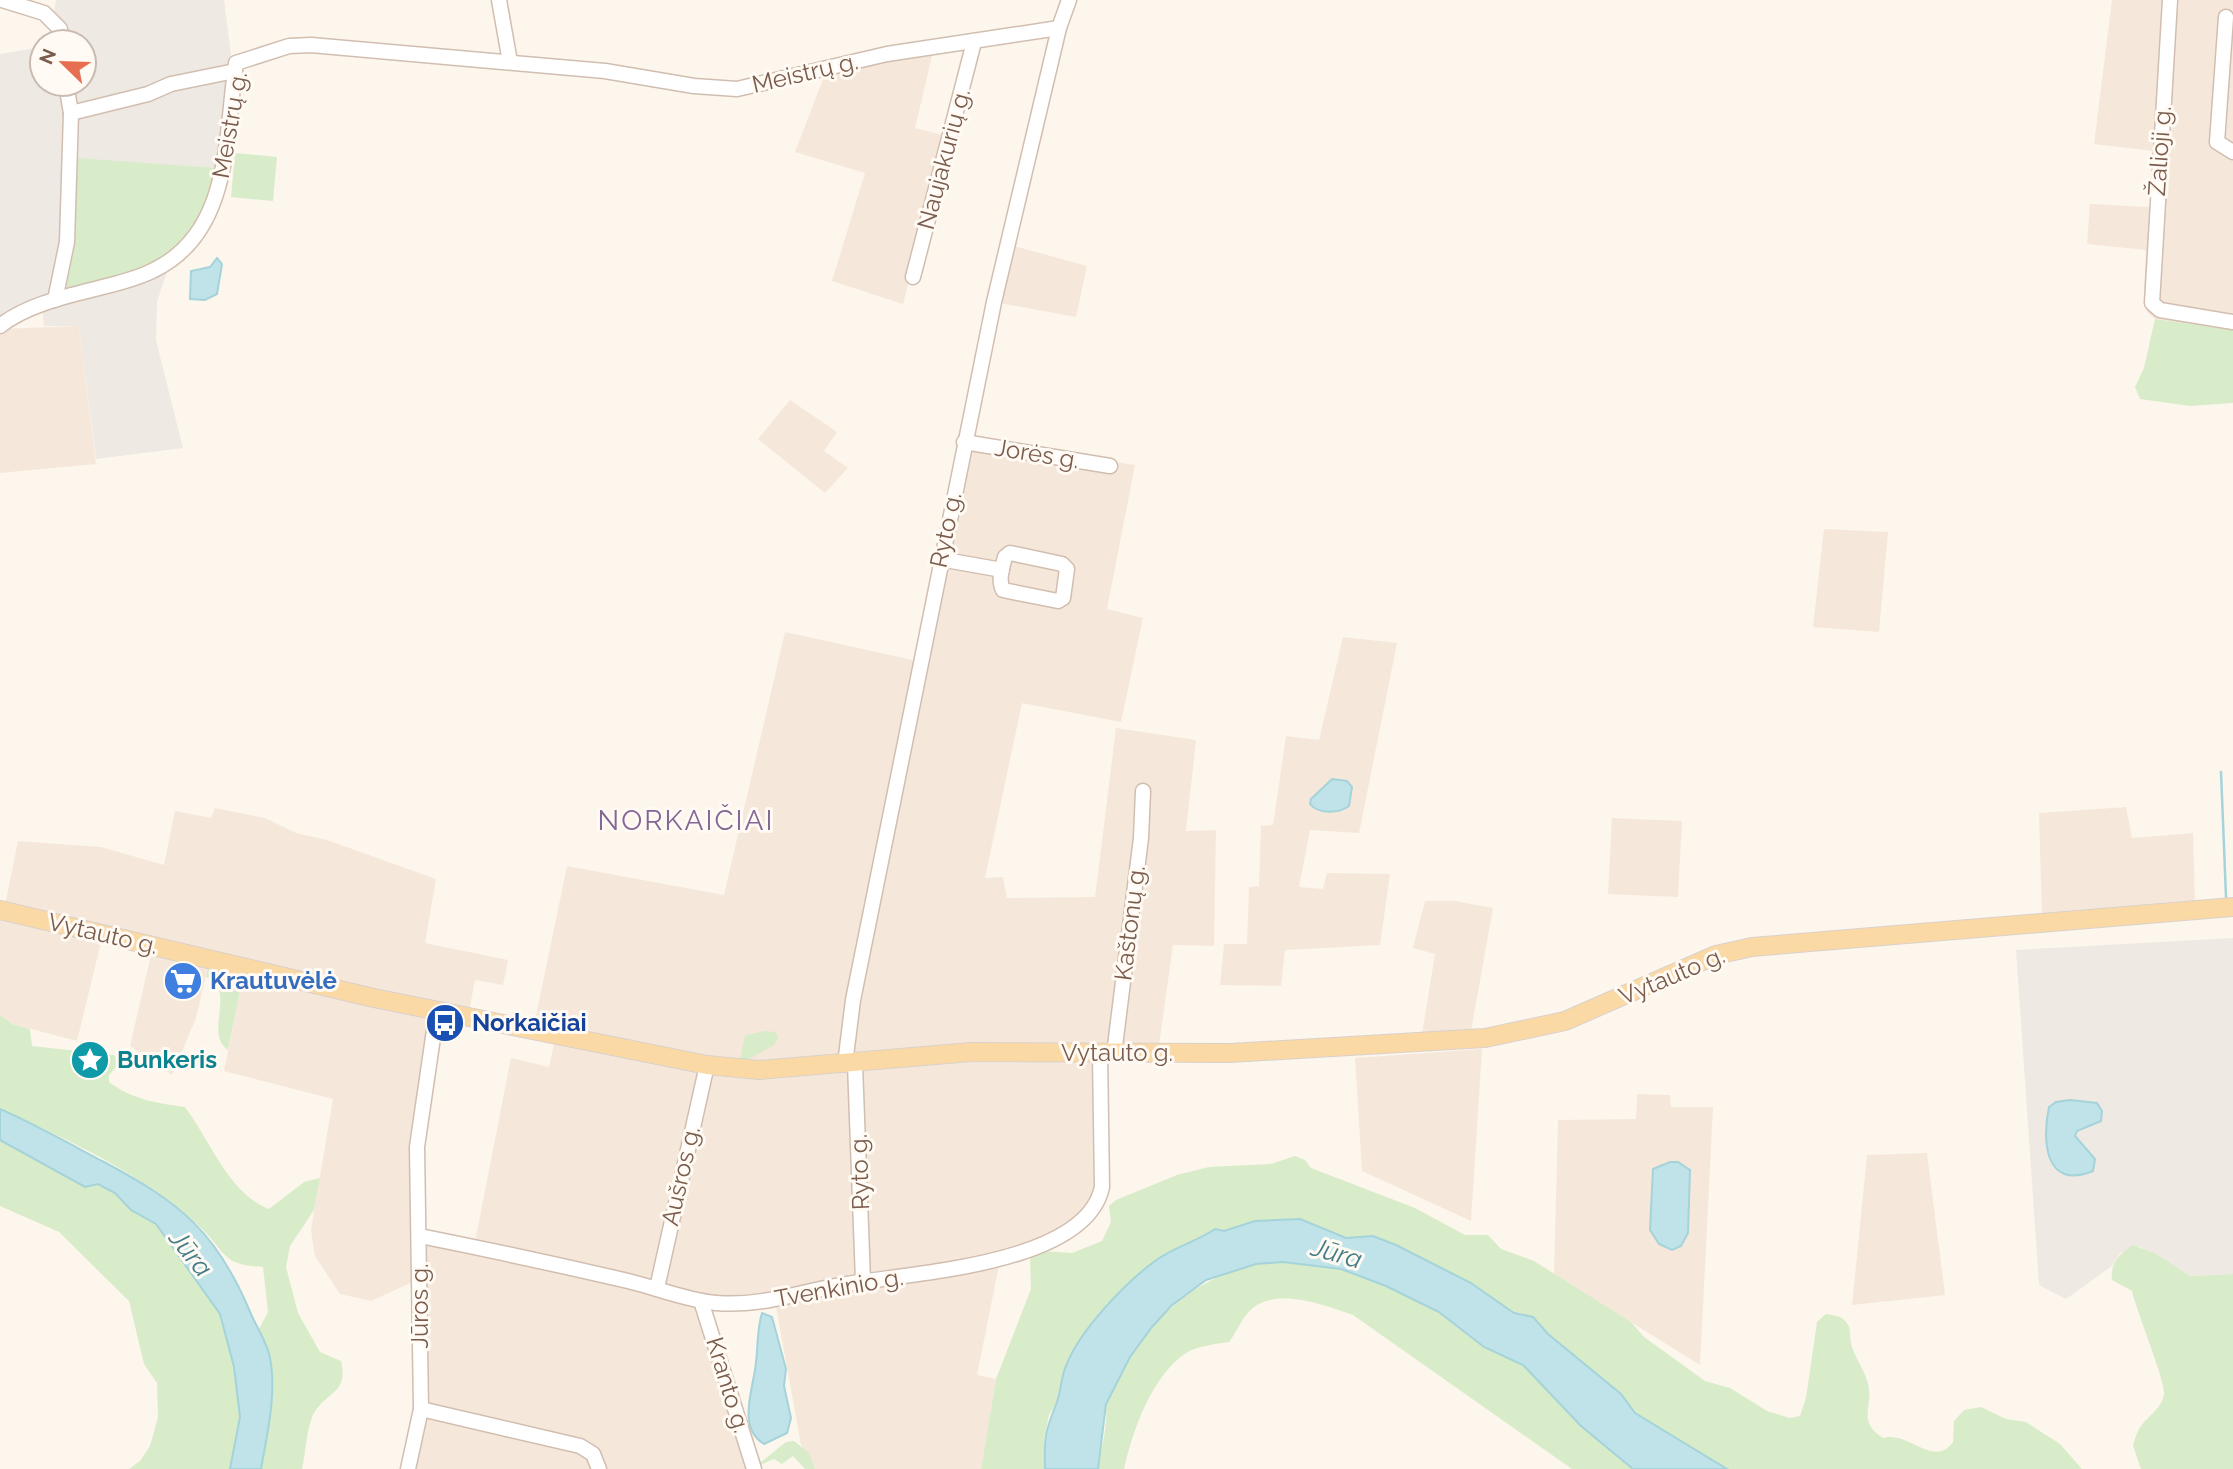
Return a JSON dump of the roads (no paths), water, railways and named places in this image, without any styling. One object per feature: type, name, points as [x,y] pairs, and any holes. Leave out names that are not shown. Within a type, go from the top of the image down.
[{"type":"main road","name":"Vytauto g.","points":[[0,910],[437,1010],[707,1065],[759,1070],[971,1052],[1107,1054],[1270,1051],[1506,1035],[1577,1016],[1716,955],[1752,947],[2233,907]]},
{"type":"street","points":[[2,0],[44,13],[59,28]]},
{"type":"street","points":[[499,0],[510,62]]},
{"type":"street","name":"Ryto g.","points":[[863,1281],[850,1064],[853,1000],[964,442],[1007,244],[1059,28],[1069,0]]},
{"type":"street","name":"Žalioji g.","points":[[2170,0],[2152,303],[2160,310],[2233,323]]},
{"type":"street","points":[[2226,17],[2217,142],[2233,152]]},
{"type":"street","name":"Meistrų g.","points":[[0,326],[55,300],[155,270],[180,253],[196,236],[216,198],[236,63],[289,46],[605,71],[694,86],[737,89],[887,54],[1059,28]]},
{"type":"street","name":"Naujakurių g.","points":[[914,277],[974,42]]},
{"type":"street","points":[[71,113],[148,94],[171,84],[235,71]]},
{"type":"street","points":[[55,300],[67,242],[71,113],[68,98]]},
{"type":"street","name":"Jorės g.","points":[[964,442],[1110,466]]},
{"type":"street","points":[[1010,553],[1062,564],[1067,569],[1063,598],[1058,601],[1003,590],[1000,584],[1002,570],[1005,557],[1010,553]]},
{"type":"street","points":[[940,559],[1002,570]]},
{"type":"street","name":"Kaštonų g.","points":[[1107,1054],[1129,939],[1143,791]]},
{"type":"street","name":"Jūros g.","points":[[408,1469],[421,1409],[417,1147],[437,1010]]},
{"type":"street","name":"Tvenkinio g.","points":[[420,1236],[657,1288],[701,1301],[758,1303],[863,1281],[948,1270],[996,1260],[1064,1233],[1090,1215],[1098,1204],[1102,1187],[1107,1054]]},
{"type":"street","name":"Aušros g.","points":[[657,1288],[707,1065]]},
{"type":"street","name":"Kranto g.","points":[[701,1301],[754,1469]]},
{"type":"street","points":[[421,1409],[580,1446],[593,1454],[599,1469]]},
{"type":"water","points":[[217,258],[222,264],[217,294],[205,300],[190,299],[191,271],[210,267]]},
{"type":"water","points":[[1332,779],[1347,781],[1352,787],[1349,806],[1328,812],[1318,810],[1310,804],[1311,799]]},
{"type":"water","points":[[2070,1100],[2097,1103],[2102,1111],[2101,1121],[2077,1131],[2075,1136],[2095,1159],[2093,1171],[2077,1175],[2064,1174],[2056,1168],[2047,1147],[2049,1107],[2056,1102]]},
{"type":"water","name":"Jūra","points":[[0,1109],[78,1148],[155,1192],[194,1223],[225,1261],[269,1353],[272,1400],[261,1469],[230,1469],[240,1417],[234,1367],[220,1314],[156,1224],[131,1210],[115,1193],[98,1184],[85,1187],[0,1140]]},
{"type":"water","points":[[1670,1162],[1678,1162],[1690,1170],[1688,1233],[1681,1246],[1672,1250],[1659,1244],[1650,1230],[1653,1169]]},
{"type":"water","name":"Jūra","points":[[1300,1219],[1346,1238],[1373,1236],[1396,1245],[1471,1283],[1514,1313],[1533,1317],[1548,1334],[1621,1394],[1635,1413],[1727,1469],[1633,1469],[1581,1426],[1523,1365],[1484,1347],[1439,1312],[1386,1286],[1341,1269],[1283,1262],[1256,1264],[1206,1280],[1171,1306],[1130,1357],[1106,1404],[1098,1469],[1045,1469],[1046,1434],[1072,1352],[1092,1323],[1130,1282],[1155,1261],[1215,1229],[1224,1231],[1255,1221]]},
{"type":"water","points":[[762,1313],[772,1317],[786,1369],[784,1386],[791,1418],[787,1433],[764,1444],[751,1428],[749,1417]]},
{"type":"waterway","points":[[2221,772],[2226,897]]},
{"type":"place","name":"Krautuvėlė","points":[[183,981]]},
{"type":"place","name":"Norkaičiai","points":[[445,1023]]},
{"type":"place","name":"Bunkeris","points":[[90,1060]]},
{"type":"district","name":"NORKAIČIAI","points":[[686,820]]}]
